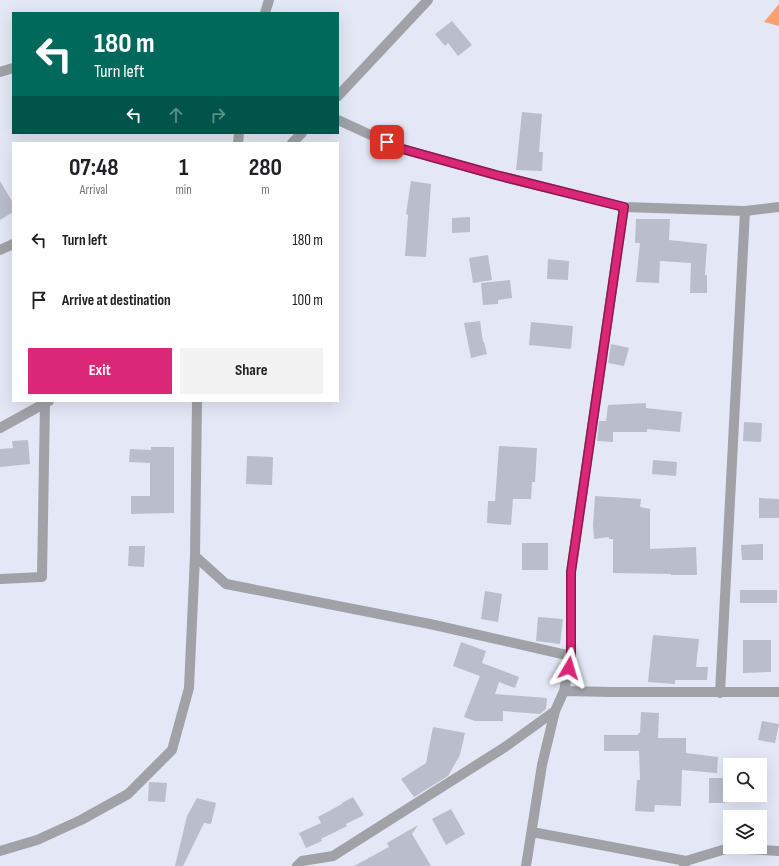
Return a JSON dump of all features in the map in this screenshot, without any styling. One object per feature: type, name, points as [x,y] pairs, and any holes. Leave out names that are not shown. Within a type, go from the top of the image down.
[{"type":"street","points":[[265,12],[269,0]]},
{"type":"street","points":[[339,95],[428,0]]},
{"type":"street","points":[[0,72],[12,68]]},
{"type":"street","points":[[339,120],[399,148],[496,175],[624,207],[745,211],[779,207]]},
{"type":"street","points":[[293,142],[301,134]]},
{"type":"street","points":[[526,866],[542,765],[555,711],[564,690],[571,656],[571,572],[624,207]]},
{"type":"street","points":[[720,693],[745,211]]},
{"type":"street","points":[[0,250],[12,244]]},
{"type":"street","points":[[0,428],[47,402]]},
{"type":"street","points":[[0,579],[42,577],[47,402]]},
{"type":"street","points":[[0,851],[37,840],[81,820],[128,794],[172,750],[189,688],[194,556],[197,402]]},
{"type":"street","points":[[194,556],[226,584],[430,624],[571,656]]},
{"type":"street","points":[[564,690],[611,692],[779,692]]},
{"type":"street","points":[[297,866],[302,861],[333,856],[505,747],[555,711]]},
{"type":"street","points":[[532,832],[685,864],[729,848],[779,850]]},
{"type":"shaded area","points":[[779,4],[779,26],[764,22]]},
{"type":"building","points":[[452,21],[472,45],[458,56],[448,43],[445,46],[435,34]]},
{"type":"building","points":[[522,112],[542,114],[539,152],[543,152],[542,171],[516,170]]},
{"type":"building","points":[[0,181],[12,201],[12,213],[0,220]]},
{"type":"building","points":[[411,181],[431,184],[426,257],[405,256],[408,215],[406,214]]},
{"type":"building","points":[[470,217],[470,232],[452,233],[452,218]]},
{"type":"building","points":[[636,219],[670,219],[669,240],[707,244],[705,275],[707,275],[707,293],[690,293],[691,263],[660,261],[659,283],[636,282],[640,243],[635,243]]},
{"type":"building","points":[[488,255],[492,280],[473,283],[469,258]]},
{"type":"building","points":[[548,259],[569,261],[568,280],[547,279]]},
{"type":"building","points":[[510,280],[512,298],[498,300],[498,304],[483,305],[481,283]]},
{"type":"building","points":[[480,321],[483,342],[487,354],[471,358],[464,323]]},
{"type":"building","points":[[531,322],[573,326],[571,349],[529,345]]},
{"type":"building","points":[[611,344],[629,348],[624,366],[608,363]]},
{"type":"building","points":[[646,403],[646,408],[682,412],[680,432],[647,429],[647,432],[613,432],[613,442],[597,441],[599,421],[606,421],[608,405]]},
{"type":"building","points":[[744,422],[762,423],[761,442],[743,441]]},
{"type":"building","points":[[28,440],[30,464],[0,467],[0,449],[13,448],[12,441]]},
{"type":"building","points":[[499,446],[537,448],[535,482],[532,482],[531,499],[513,499],[511,525],[487,523],[488,501],[495,501]]},
{"type":"building","points":[[151,447],[174,447],[174,513],[131,514],[131,496],[150,496],[150,463],[129,462],[130,449],[151,450]]},
{"type":"building","points":[[247,456],[273,457],[272,485],[246,484]]},
{"type":"building","points":[[653,460],[677,462],[676,476],[652,474]]},
{"type":"building","points":[[595,496],[641,499],[640,507],[650,509],[650,549],[696,547],[697,575],[613,573],[613,539],[609,539],[609,537],[594,539],[593,525]]},
{"type":"building","points":[[759,498],[779,499],[779,518],[759,518]]},
{"type":"building","points":[[522,543],[548,543],[548,570],[522,570]]},
{"type":"building","points":[[763,544],[763,560],[742,560],[741,545]]},
{"type":"building","points":[[129,546],[145,546],[144,567],[128,566]]},
{"type":"building","points":[[740,590],[777,590],[777,603],[740,603]]},
{"type":"building","points":[[485,591],[502,594],[498,622],[481,619]]},
{"type":"building","points":[[538,617],[563,619],[560,644],[536,641]]},
{"type":"building","points":[[653,635],[699,639],[696,667],[708,667],[707,680],[675,680],[675,684],[648,682]]},
{"type":"building","points":[[743,640],[771,640],[771,672],[743,673]]},
{"type":"building","points":[[461,642],[486,651],[482,663],[519,677],[515,688],[499,682],[495,694],[547,698],[546,709],[540,714],[503,711],[503,721],[475,721],[464,717],[480,676],[453,666]]},
{"type":"building","points":[[641,712],[659,713],[658,738],[686,738],[686,753],[718,757],[717,773],[682,770],[681,806],[655,805],[654,812],[635,811],[637,780],[640,780],[639,751],[604,751],[604,735],[638,735],[638,733],[640,733]]},
{"type":"building","points":[[762,721],[779,724],[775,743],[758,740]]},
{"type":"building","points":[[433,727],[465,733],[460,755],[448,776],[414,797],[401,779],[426,763]]},
{"type":"building","points":[[709,778],[723,778],[723,802],[725,803],[709,803]]},
{"type":"building","points":[[149,782],[167,783],[165,802],[148,801]]},
{"type":"building","points":[[353,797],[364,815],[346,824],[347,826],[321,839],[322,841],[306,848],[299,833],[321,823],[318,817]]},
{"type":"building","points":[[197,798],[216,803],[211,824],[204,823],[183,866],[175,866],[187,816]]},
{"type":"building","points":[[451,809],[465,834],[446,845],[432,819]]},
{"type":"building","points":[[418,825],[412,834],[431,866],[354,866],[389,847],[387,843]]},
{"type":"route","points":[[387,142],[399,148],[496,175],[624,207],[571,572],[571,656],[569,668]]}]
